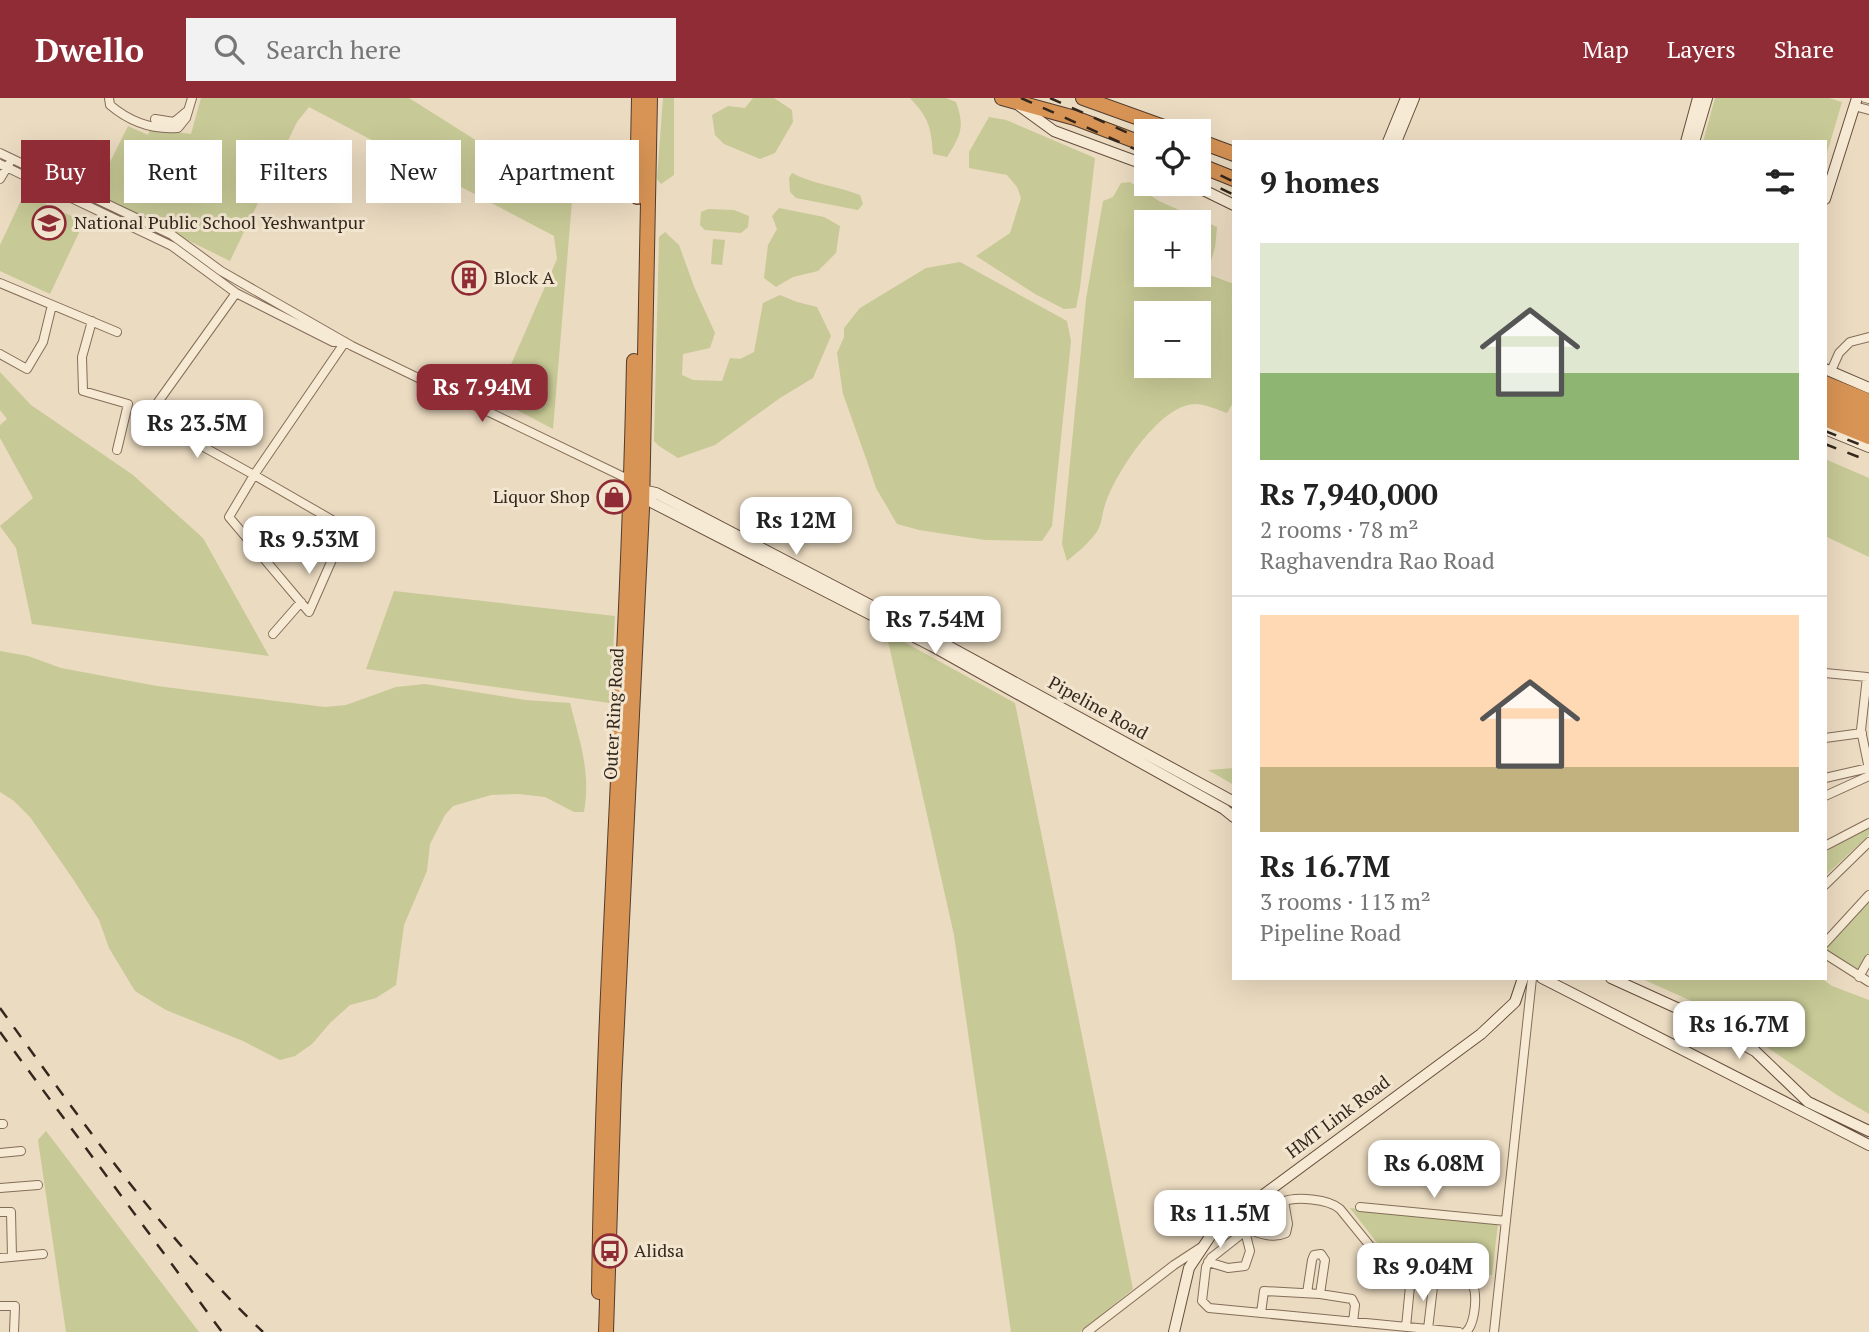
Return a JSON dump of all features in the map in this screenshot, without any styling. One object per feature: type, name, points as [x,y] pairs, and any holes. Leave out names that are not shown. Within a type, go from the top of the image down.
[{"type":"highway","name":"Outer Ring Road","points":[[598,1332],[606,1015],[637,485],[639,98]]},
{"type":"highway","name":"Outer Ring Road","points":[[606,1332],[650,98]]},
{"type":"highway","points":[[1081,121],[1090,99],[1143,119]]},
{"type":"highway","points":[[1008,101],[1037,103],[1134,141]]},
{"type":"highway","points":[[1211,145],[1232,153]]},
{"type":"highway","points":[[1211,170],[1232,178]]},
{"type":"highway","points":[[1827,375],[1869,401]]},
{"type":"highway","points":[[1827,396],[1869,414]]},
{"type":"highway","points":[[1827,408],[1869,425]]},
{"type":"highway","points":[[1827,420],[1869,436]]},
{"type":"main road","points":[[1389,140],[1406,98]]},
{"type":"main road","points":[[1397,140],[1414,98]]},
{"type":"main road","points":[[1687,140],[1698,98]]},
{"type":"main road","points":[[1695,140],[1707,98]]},
{"type":"main road","points":[[1008,101],[1054,131],[1134,161]]},
{"type":"main road","points":[[1827,194],[1849,141],[1856,102]]},
{"type":"main road","points":[[1211,194],[1232,204]]},
{"type":"main road","points":[[1827,375],[1869,388]]},
{"type":"main road","points":[[1827,430],[1869,447]]},
{"type":"main road","name":"Pipeline Road","points":[[637,485],[653,503],[682,512],[939,640],[1232,801]]},
{"type":"main road","name":"Pipeline Road","points":[[682,512],[932,646],[1232,815]]},
{"type":"main road","name":"HMT Link Road","points":[[1174,1332],[1189,1268],[1213,1232],[1481,1034],[1515,1002],[1522,980]]},
{"type":"main road","points":[[1546,980],[1869,1144]]},
{"type":"main road","points":[[1615,980],[1677,1008],[1755,1051],[1808,1102],[1869,1131]]},
{"type":"street","points":[[110,98],[110,105],[129,120],[166,129],[178,128],[186,118],[191,102]]},
{"type":"street","points":[[155,119],[174,122],[191,102]]},
{"type":"street","points":[[1856,102],[1869,110]]},
{"type":"street","points":[[0,153],[172,235],[221,271],[345,342],[637,485]]},
{"type":"street","points":[[0,179],[3,166],[12,159]]},
{"type":"street","points":[[3,166],[172,246],[236,293],[333,342],[345,342]]},
{"type":"street","points":[[0,283],[117,332]]},
{"type":"street","points":[[236,293],[148,416],[254,475],[346,528],[309,612],[229,517],[254,475],[345,342]]},
{"type":"street","points":[[0,354],[27,369],[43,342],[52,305]]},
{"type":"street","points":[[92,321],[82,357],[83,391],[128,404],[117,450]]},
{"type":"street","points":[[1827,375],[1839,353],[1850,342],[1869,337]]},
{"type":"street","points":[[273,634],[301,602]]},
{"type":"street","points":[[1827,673],[1868,678],[1864,728],[1869,769],[1827,778]]},
{"type":"street","points":[[1827,737],[1864,728]]},
{"type":"street","points":[[1827,795],[1869,776]]},
{"type":"street","points":[[1827,845],[1869,823]]},
{"type":"street","points":[[1827,883],[1869,842]]},
{"type":"street","points":[[1827,941],[1869,895]]},
{"type":"street","points":[[1827,955],[1869,982]]},
{"type":"street","points":[[1859,977],[1869,959]]},
{"type":"street","points":[[1494,1332],[1532,980]]},
{"type":"street","points":[[0,1153],[22,1151]]},
{"type":"street","points":[[0,1188],[38,1185]]},
{"type":"street","points":[[1262,1195],[1274,1209]]},
{"type":"street","points":[[1459,1332],[1205,1307],[1202,1301],[1208,1262],[1214,1254],[1284,1201],[1292,1199],[1336,1205],[1391,1273],[1468,1282],[1475,1287],[1472,1326],[1466,1332]]},
{"type":"street","points":[[1246,1230],[1264,1236],[1286,1233],[1289,1224],[1284,1201]]},
{"type":"street","points":[[1251,1204],[1262,1219]]},
{"type":"street","points":[[1360,1207],[1506,1221]]},
{"type":"street","points":[[0,1212],[11,1212],[12,1257]]},
{"type":"street","points":[[1208,1262],[1228,1268],[1245,1266],[1250,1251],[1246,1230]]},
{"type":"street","points":[[1087,1332],[1205,1244]]},
{"type":"street","points":[[0,1258],[43,1254]]},
{"type":"street","points":[[1307,1293],[1312,1260],[1314,1255],[1321,1254],[1325,1260],[1320,1294]]},
{"type":"street","points":[[1406,1327],[1411,1276]]},
{"type":"street","points":[[1428,1329],[1434,1278]]},
{"type":"street","points":[[1261,1313],[1264,1291],[1320,1294],[1352,1299],[1353,1322]]},
{"type":"street","points":[[0,1306],[15,1306],[14,1332]]},
{"type":"green space","points":[[201,98],[409,98],[475,140],[475,194],[461,187],[461,140],[372,140],[309,107],[297,122],[288,140],[236,140],[236,203],[258,203],[230,261],[110,202],[110,162],[128,126],[148,135],[150,129],[191,134]]},
{"type":"green space","points":[[663,98],[674,98],[674,175],[661,184],[657,179]]},
{"type":"green space","points":[[753,98],[774,98],[792,110],[793,122],[775,153],[760,159],[724,144],[715,135],[712,115],[728,106],[745,108]]},
{"type":"green space","points":[[910,98],[946,98],[956,102],[961,124],[956,142],[947,157],[933,154],[928,123]]},
{"type":"green space","points":[[1715,98],[1829,98],[1842,102],[1827,153],[1827,140],[1704,140]]},
{"type":"green space","points":[[989,117],[1006,120],[1095,158],[1076,308],[1064,309],[1035,294],[976,256],[1010,233],[1021,198],[1017,187],[1007,175],[969,168],[969,152]]},
{"type":"green space","points":[[792,173],[860,195],[863,204],[858,210],[796,198],[790,192],[789,178]]},
{"type":"green space","points":[[1130,182],[1134,185],[1134,196],[1151,196],[1179,210],[1134,210],[1134,287],[1211,287],[1211,275],[1232,283],[1232,404],[1227,413],[1199,404],[1181,407],[1153,428],[1118,476],[1105,505],[1098,530],[1088,543],[1067,561],[1062,544],[1086,299],[1103,201],[1113,197],[1121,183]]},
{"type":"green space","points":[[21,200],[21,203],[43,203],[84,222],[50,294],[0,271],[0,245]]},
{"type":"green space","points":[[491,203],[572,203],[553,429],[496,399],[557,259],[554,236]]},
{"type":"green space","points":[[779,208],[824,217],[840,226],[836,253],[818,271],[793,277],[776,287],[764,278],[768,245],[777,229],[772,216]]},
{"type":"green space","points":[[708,209],[734,210],[749,216],[748,227],[741,233],[705,230],[700,225],[701,212]]},
{"type":"green space","points":[[1211,224],[1217,227],[1211,261]]},
{"type":"green space","points":[[665,232],[679,245],[715,333],[710,348],[683,354],[682,375],[693,380],[722,381],[730,358],[740,359],[754,352],[763,303],[780,295],[817,307],[831,336],[813,378],[780,398],[715,445],[678,458],[654,441],[659,237]]},
{"type":"green space","points":[[713,239],[725,240],[722,265],[711,264]]},
{"type":"green space","points":[[960,262],[1067,321],[1071,341],[1052,526],[1042,541],[985,540],[897,524],[876,488],[843,394],[837,353],[844,337],[844,328],[860,308],[926,268]]},
{"type":"green space","points":[[0,372],[31,405],[133,475],[203,538],[269,656],[32,624],[16,548],[0,526],[33,498],[0,438],[0,425],[7,419],[0,410]]},
{"type":"green space","points":[[1827,460],[1869,478],[1869,557],[1827,537]]},
{"type":"green space","points":[[394,591],[615,616],[610,703],[366,669]]},
{"type":"green space","points":[[886,632],[1015,703],[1133,1289],[1080,1332],[1011,1332],[954,935]]},
{"type":"green space","points":[[0,651],[28,656],[61,668],[157,686],[325,707],[346,705],[396,687],[425,684],[525,700],[570,703],[585,770],[584,812],[574,812],[545,797],[518,794],[491,795],[453,806],[445,815],[430,844],[427,871],[404,925],[396,985],[376,998],[350,1005],[312,1044],[295,1056],[280,1060],[243,1041],[166,1010],[135,991],[109,948],[99,920],[73,879],[30,817],[0,792]]},
{"type":"green space","points":[[1232,768],[1232,784],[1208,770]]},
{"type":"green space","points":[[1869,828],[1869,835],[1827,874],[1827,851]]},
{"type":"green space","points":[[1869,901],[1869,953],[1858,973],[1827,950],[1827,947]]},
{"type":"green space","points":[[1644,980],[1824,980],[1832,986],[1869,1000],[1869,1114],[1837,1095],[1714,1011]]},
{"type":"green space","points":[[46,1131],[199,1332],[66,1332],[38,1140]]},
{"type":"green space","points":[[1350,1208],[1498,1223],[1492,1275],[1392,1262]]},
{"type":"railway","points":[[1021,98],[1134,149]]},
{"type":"railway","points":[[1050,98],[1134,136]]},
{"type":"railway","points":[[1211,171],[1232,181]]},
{"type":"railway","points":[[1211,184],[1232,194]]},
{"type":"railway","points":[[1827,432],[1869,448]]},
{"type":"railway","points":[[1827,445],[1869,461]]},
{"type":"railway","points":[[0,1008],[92,1134],[157,1217],[226,1295],[263,1332]]},
{"type":"railway","points":[[0,1032],[222,1332]]},
{"type":"place","name":"National Public School Yeshwantpur","points":[[49,223]]},
{"type":"place","name":"Block A","points":[[469,278]]},
{"type":"place","name":"Liquor Shop","points":[[614,497]]},
{"type":"place","name":"Alidsa","points":[[610,1251]]}]
